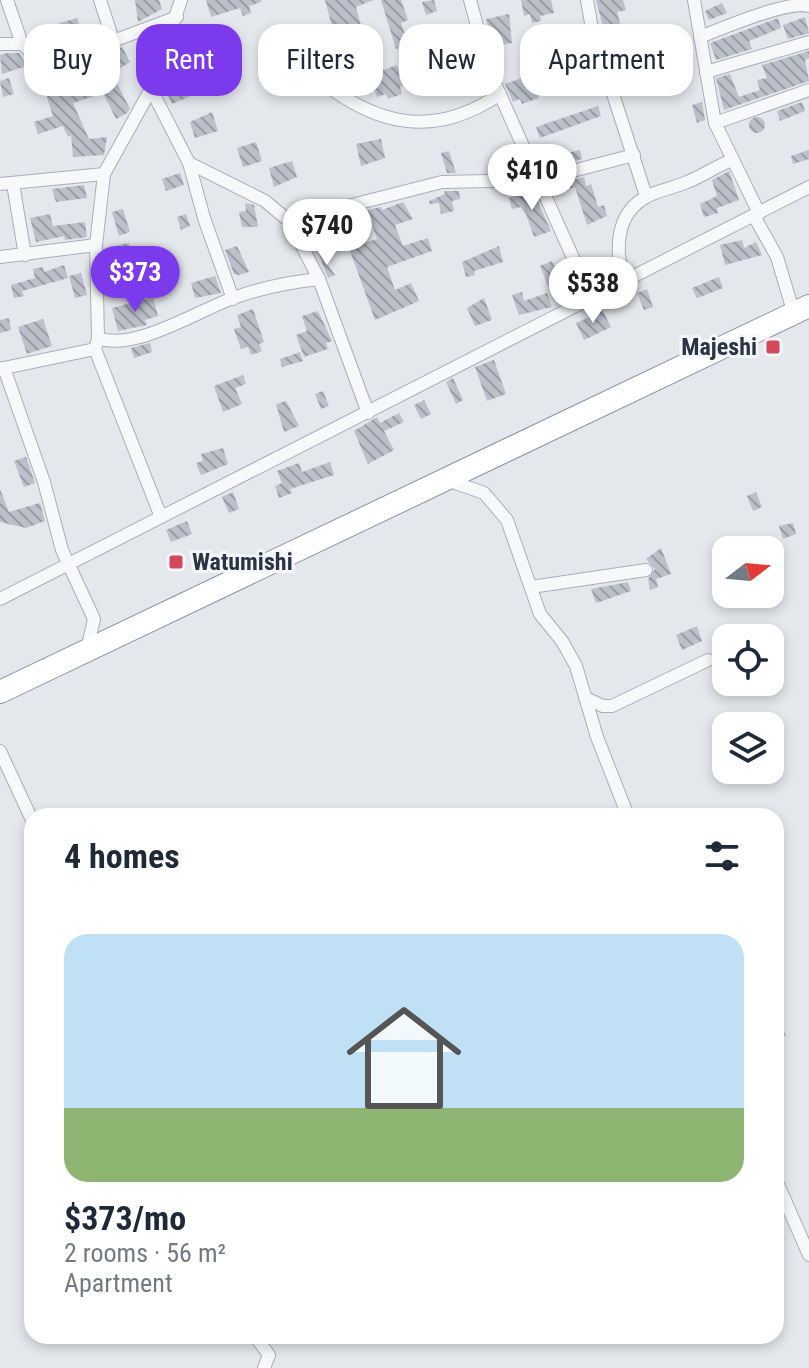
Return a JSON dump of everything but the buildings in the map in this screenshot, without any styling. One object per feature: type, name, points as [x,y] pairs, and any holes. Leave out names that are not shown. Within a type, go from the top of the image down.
[{"type":"highway","points":[[0,692],[801,310]]},
{"type":"street","points":[[0,44],[22,44],[7,0]]},
{"type":"street","points":[[100,0],[108,24]]},
{"type":"street","points":[[174,24],[181,0]]},
{"type":"street","points":[[470,0],[476,24]]},
{"type":"street","points":[[587,0],[592,29],[646,196]]},
{"type":"street","points":[[694,0],[715,123],[801,310]]},
{"type":"street","points":[[700,37],[760,13],[802,4],[809,6]]},
{"type":"street","points":[[120,41],[177,17]]},
{"type":"street","points":[[706,72],[809,42]]},
{"type":"street","points":[[715,123],[809,90]]},
{"type":"street","points":[[147,96],[104,174],[96,245],[97,343],[161,517]]},
{"type":"street","points":[[155,96],[189,163],[204,218],[233,299]]},
{"type":"street","points":[[345,96],[394,121],[427,124],[482,106],[497,96]]},
{"type":"street","points":[[501,96],[591,298]]},
{"type":"street","points":[[289,221],[442,182],[538,180],[634,155]]},
{"type":"street","points":[[624,280],[616,253],[622,224],[636,204],[646,196],[688,182],[732,160]]},
{"type":"street","points":[[189,163],[265,201],[289,221],[319,279],[368,413]]},
{"type":"street","points":[[25,255],[6,184],[104,174]]},
{"type":"street","points":[[0,599],[809,187]]},
{"type":"street","points":[[0,257],[96,245]]},
{"type":"street","points":[[87,650],[94,619],[69,564],[2,368],[97,343],[112,343],[176,324],[233,299],[292,282],[319,279]]},
{"type":"street","points":[[447,480],[484,493],[499,507],[520,550],[540,614],[571,656],[625,808]]},
{"type":"street","points":[[531,587],[646,570]]},
{"type":"street","points":[[585,698],[612,706],[708,660]]},
{"type":"street","points":[[0,751],[26,808]]},
{"type":"street","points":[[784,1198],[809,1255]]},
{"type":"street","points":[[261,1344],[269,1355],[264,1368]]},
{"type":"place","name":"Majeshi","points":[[773,347]]},
{"type":"place","name":"Watumishi","points":[[176,562]]}]
